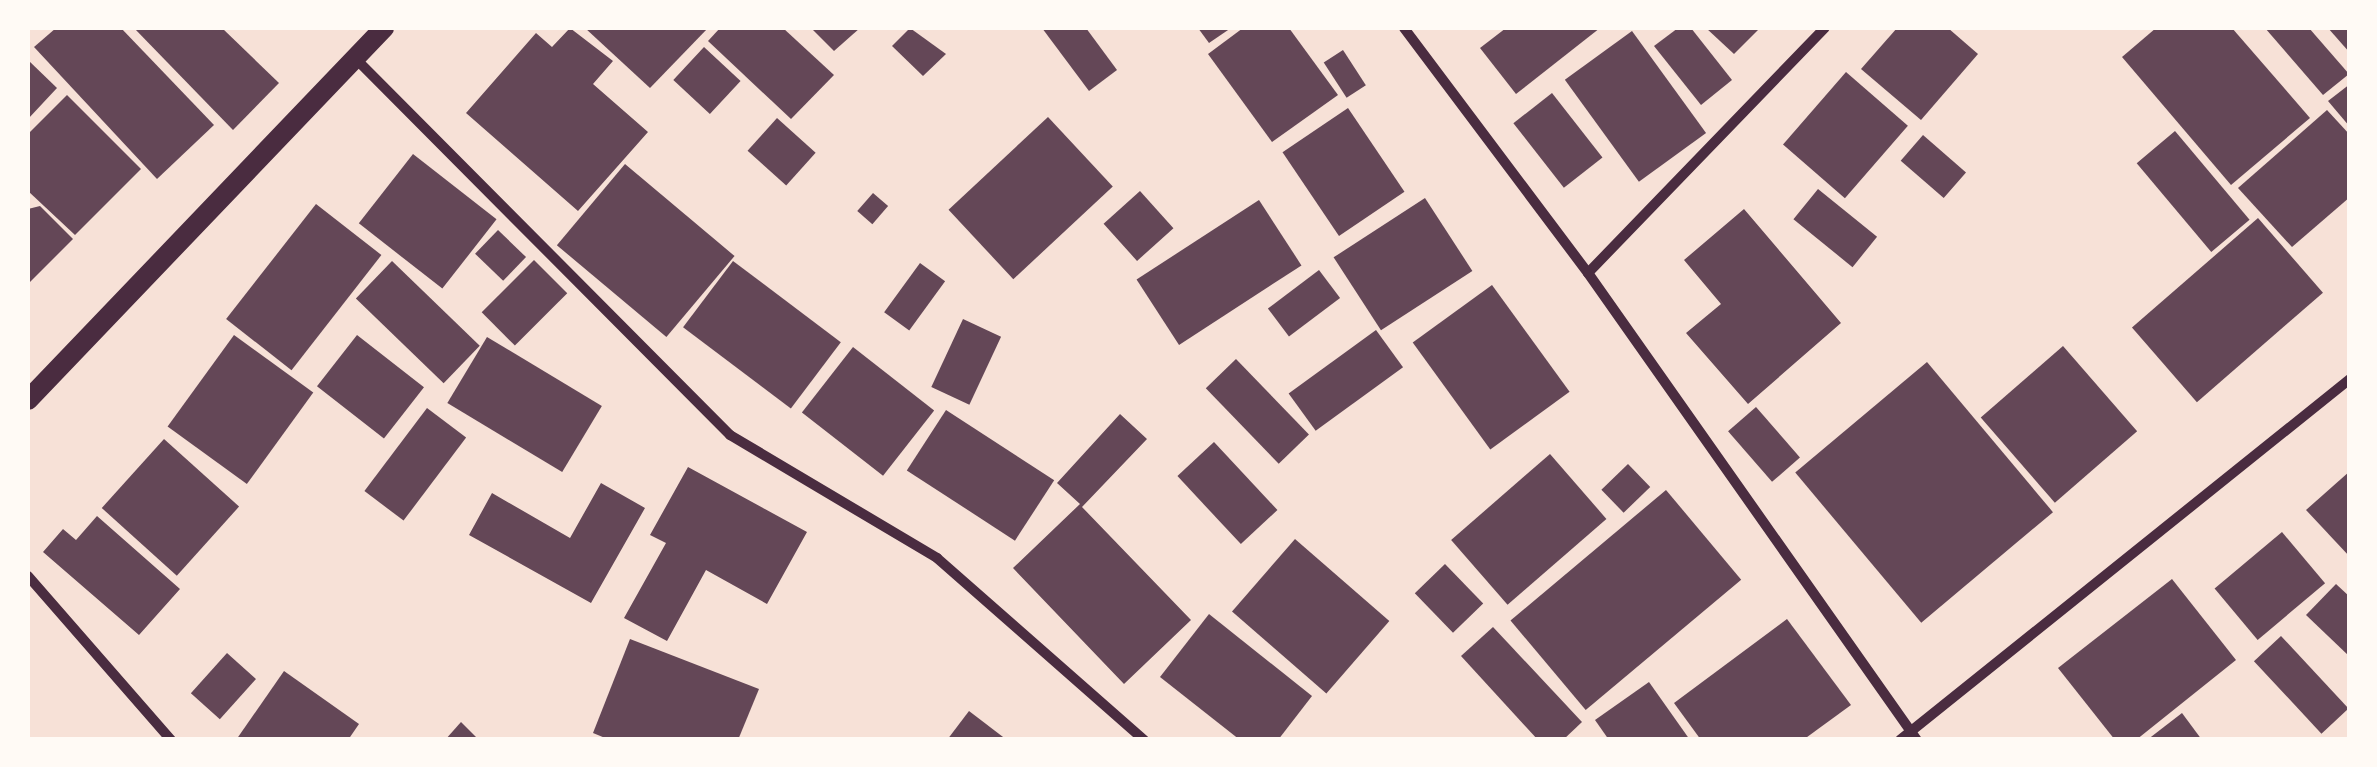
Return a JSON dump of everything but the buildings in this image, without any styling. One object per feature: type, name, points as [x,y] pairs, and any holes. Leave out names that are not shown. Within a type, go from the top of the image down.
[{"type":"main road","points":[[28,400],[352,56],[384,28]]},
{"type":"street","points":[[1404,28],[1588,274],[1914,736]]},
{"type":"street","points":[[1588,274],[1825,28]]},
{"type":"street","points":[[352,56],[730,435],[937,558],[1144,740]]},
{"type":"street","points":[[1900,740],[1914,736],[2350,379]]},
{"type":"street","points":[[28,576],[171,740]]}]
